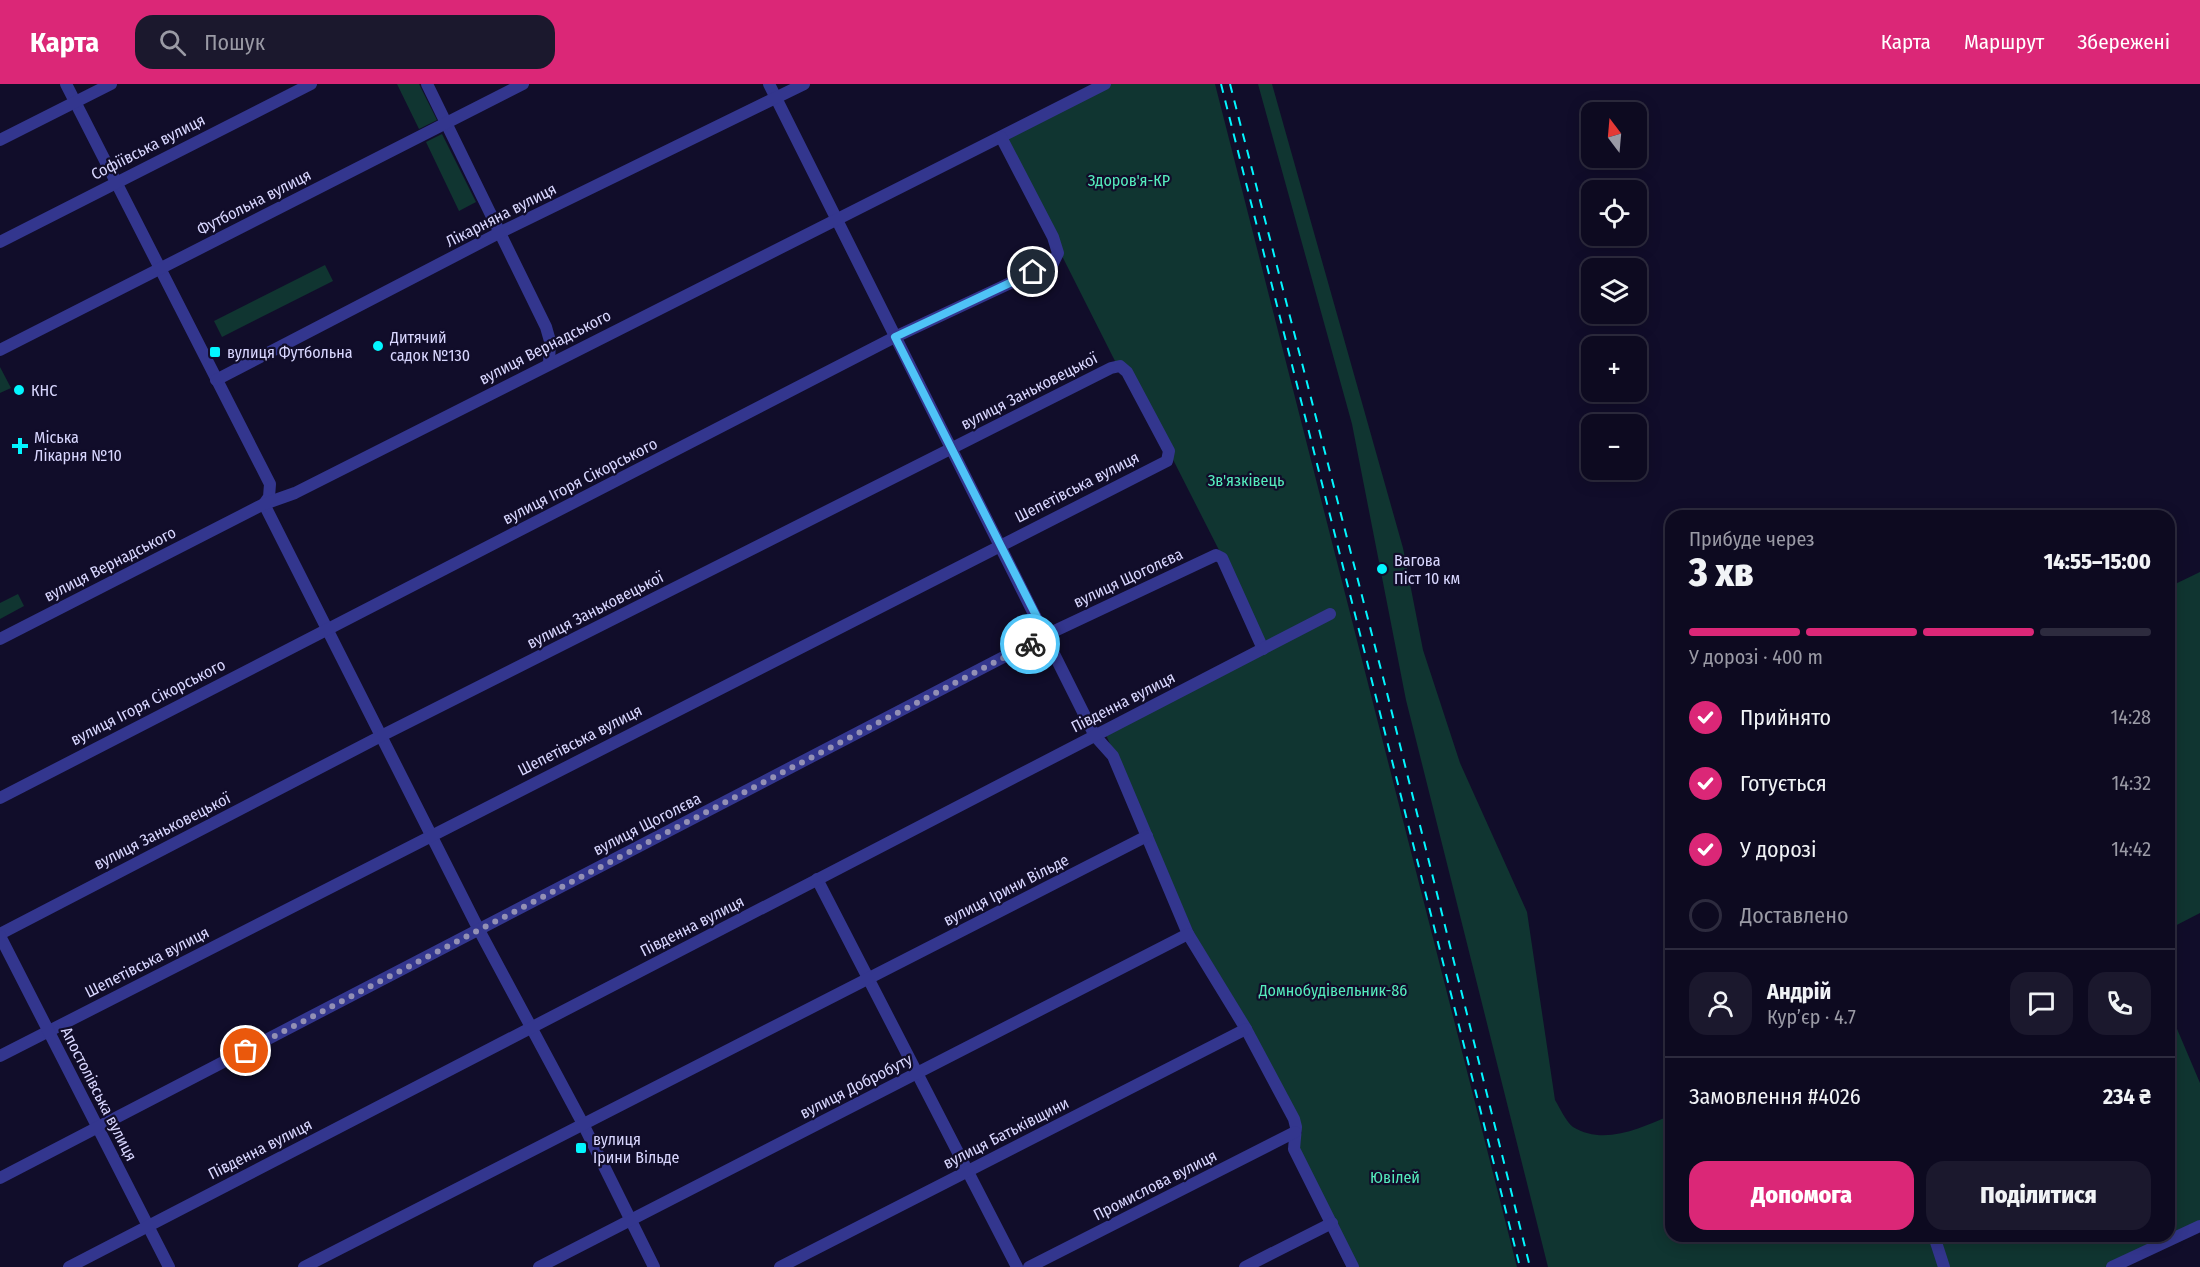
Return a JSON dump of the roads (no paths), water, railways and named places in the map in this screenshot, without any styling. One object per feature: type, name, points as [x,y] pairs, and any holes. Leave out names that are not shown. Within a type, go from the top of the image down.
[{"type":"street","points":[[66,84],[270,484],[269,497],[264,504],[383,735],[479,930],[583,1124],[654,1267]]},
{"type":"street","points":[[0,140],[111,84]]},
{"type":"street","name":"Софіївська вулиця","points":[[0,242],[311,84]]},
{"type":"street","points":[[427,84],[546,327],[550,341],[549,364]]},
{"type":"street","name":"Футбольна вулиця","points":[[0,350],[522,84]]},
{"type":"street","points":[[769,84],[1095,736],[1113,756],[1188,934],[1246,1029],[1294,1119],[1294,1149],[1353,1267]]},
{"type":"street","name":"Лікарняна вулиця","points":[[216,380],[500,233],[804,84]]},
{"type":"street","name":"вулиця Вернадського","points":[[0,639],[264,504],[295,493],[835,218],[1105,84]]},
{"type":"street","name":"вулиця Ігоря Сікорського","points":[[0,798],[328,627],[895,337],[1055,261],[1058,253],[1053,237],[1001,136]]},
{"type":"street","name":"вулиця Заньковецької","points":[[0,935],[383,735],[1111,368],[1120,366],[1127,372],[1169,451]]},
{"type":"street","name":"Шепетівська вулиця","points":[[0,1056],[1000,544],[1167,461],[1169,451]]},
{"type":"street","name":"вулиця Щоголєва","points":[[0,1178],[1046,635],[1220,555],[1263,649]]},
{"type":"street","name":"Південна вулиця","points":[[69,1267],[1330,614]]},
{"type":"street","name":"вулиця Ірини Вільде","points":[[303,1267],[1147,836]]},
{"type":"street","points":[[818,879],[1017,1267]]},
{"type":"street","name":"вулиця Добробуту","points":[[539,1267],[1188,934]]},
{"type":"street","name":"Апостолівська вулиця","points":[[0,935],[170,1267]]},
{"type":"street","name":"вулиця Батьківщини","points":[[780,1267],[1246,1029]]},
{"type":"street","name":"Промислова вулиця","points":[[1029,1267],[1295,1132]]},
{"type":"street","points":[[1245,1267],[1332,1223]]},
{"type":"street","points":[[2175,1238],[2200,1226]]},
{"type":"street","points":[[1936,1242],[1944,1267]]},
{"type":"street","points":[[2112,1267],[2166,1242]]},
{"type":"railway","points":[[1221,84],[1520,1267]]},
{"type":"railway","points":[[1230,84],[1386,689],[1530,1267]]},
{"type":"place","name":"Дитячий садок №130","points":[[378,346]]},
{"type":"place","name":"вулиця Футбольна","points":[[215,352]]},
{"type":"place","name":"КНС","points":[[19,390]]},
{"type":"place","name":"Міська Лікарня №10","points":[[20,446]]},
{"type":"place","name":"Вагова Піст 10 км","points":[[1382,569]]},
{"type":"place","name":"вулиця Ірини Вільде","points":[[581,1148]]},
{"type":"park label","name":"Здоров'я-КР","points":[[1129,180]]},
{"type":"park label","name":"Зв'язківець","points":[[1246,480]]},
{"type":"park label","name":"Домнобудівельник-86","points":[[1333,990]]},
{"type":"park label","name":"Ювілей","points":[[1395,1177]]}]
